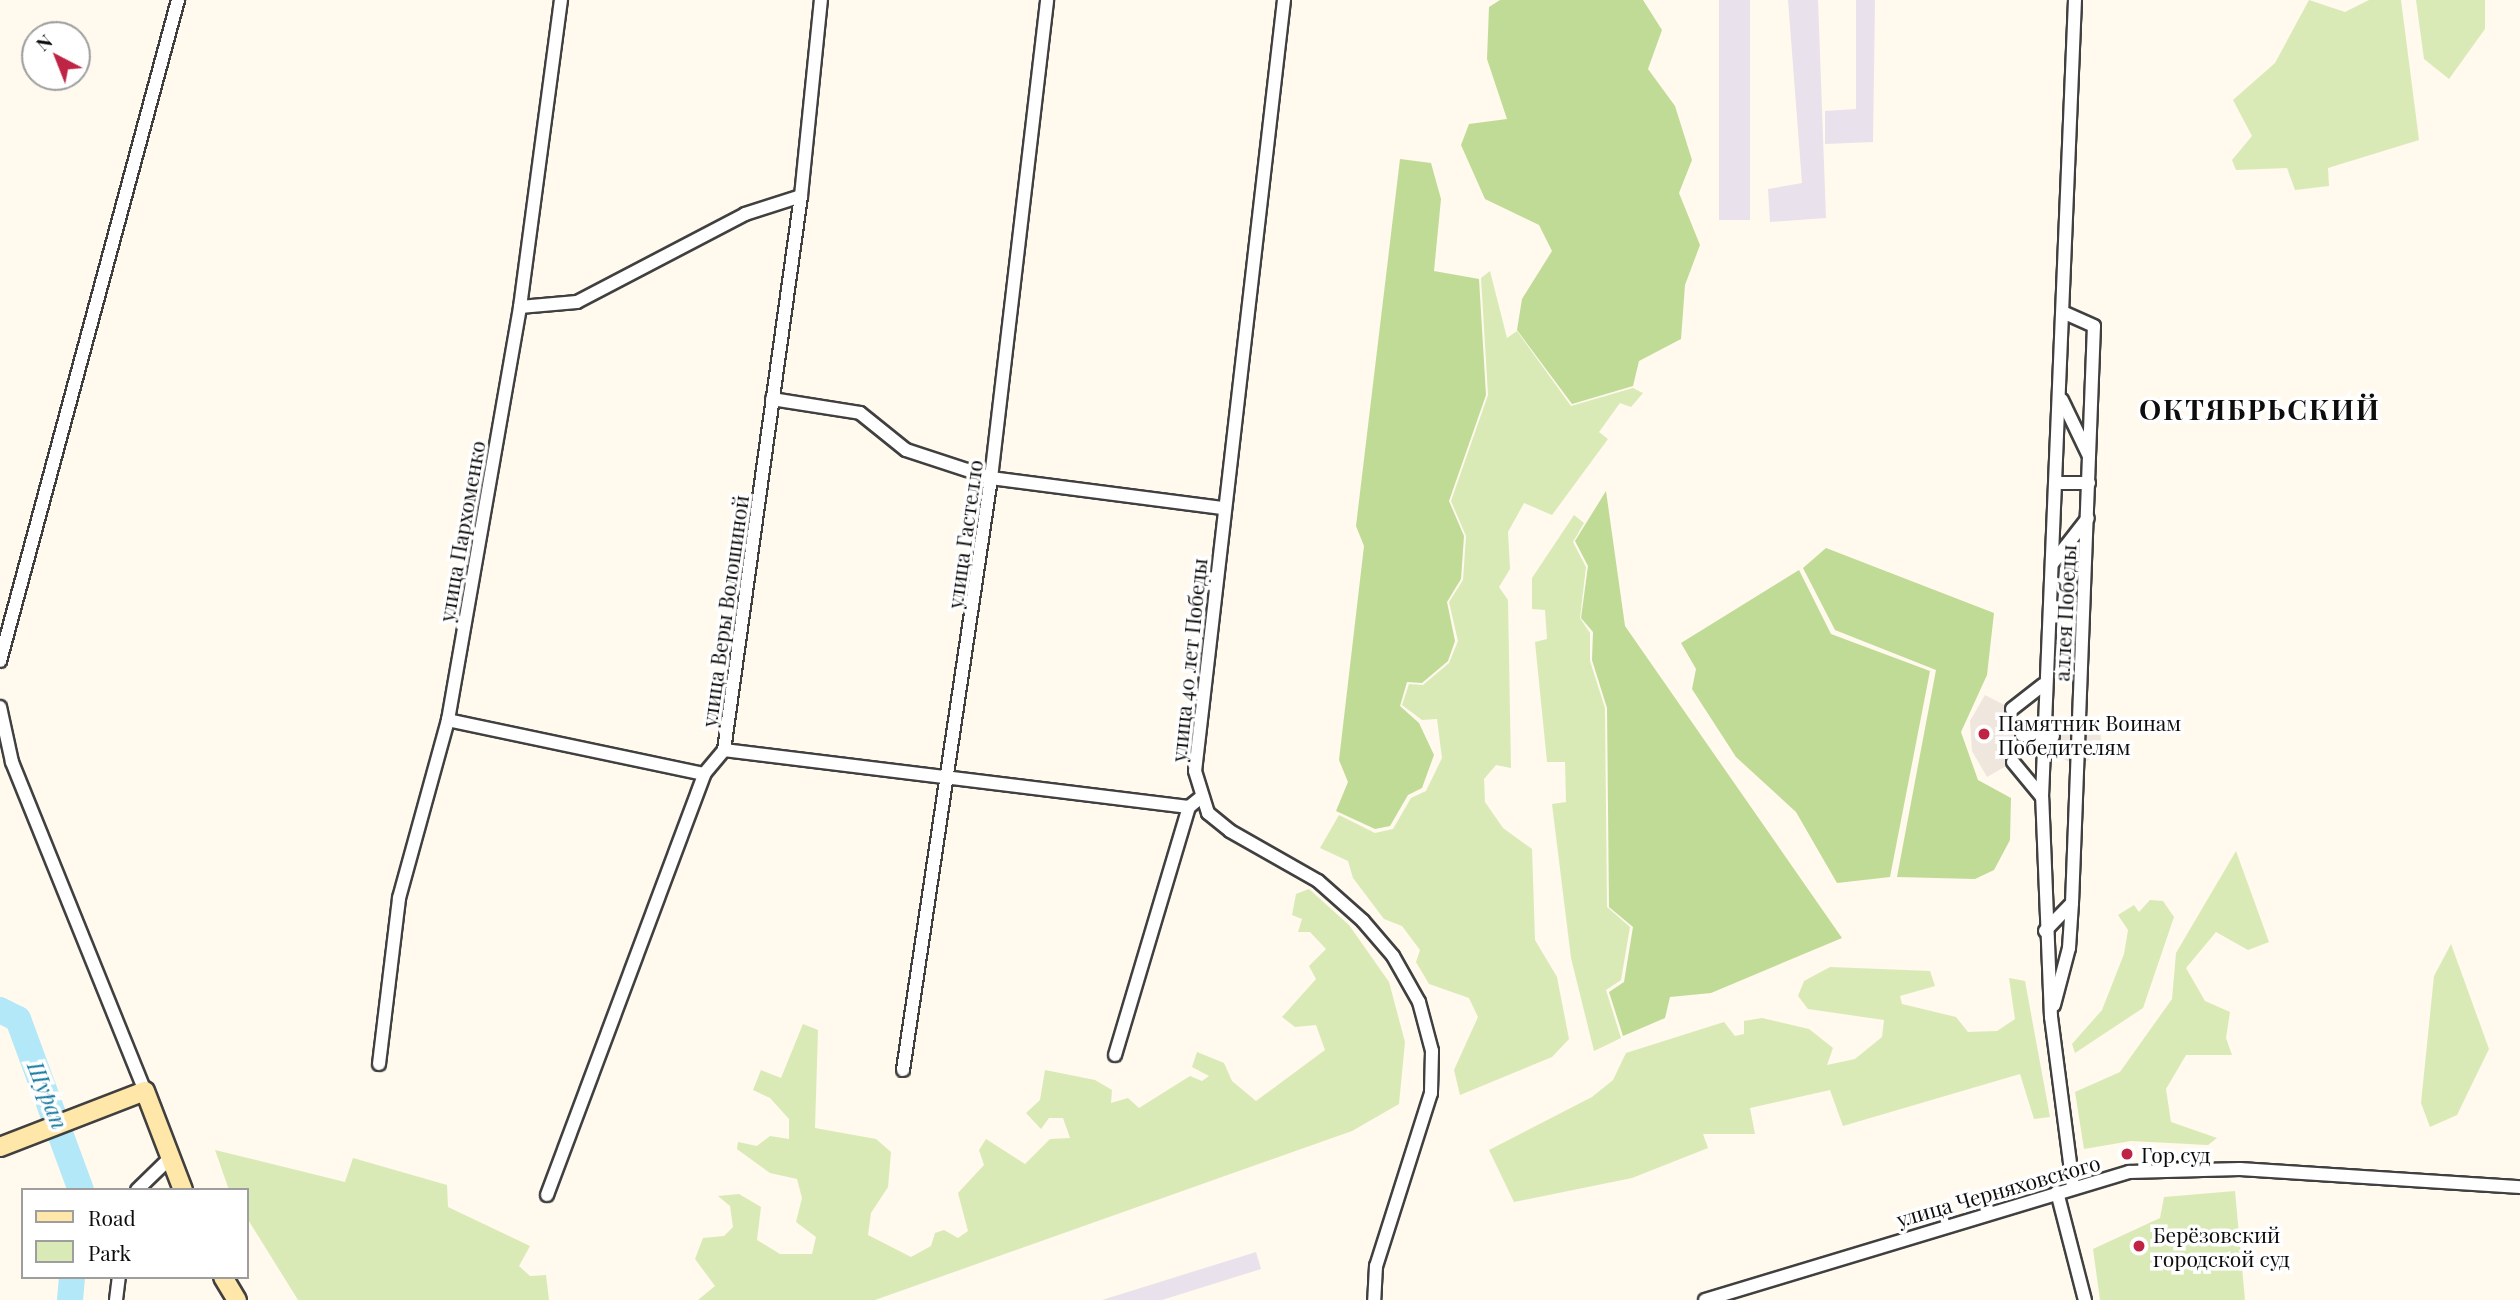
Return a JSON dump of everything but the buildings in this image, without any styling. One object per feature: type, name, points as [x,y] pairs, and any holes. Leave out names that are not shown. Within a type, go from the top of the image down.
[{"type":"main road","points":[[0,1147],[145,1091],[182,1188]]},
{"type":"main road","points":[[224,1279],[237,1300]]},
{"type":"street","points":[[0,661],[178,0]]},
{"type":"street","name":"улица Пархоменко","points":[[379,1064],[399,898],[448,720],[520,307],[561,0]]},
{"type":"street","name":"улица Веры Волошиной","points":[[547,1195],[704,774],[724,750],[801,196],[821,0]]},
{"type":"street","name":"улица Гастелло","points":[[903,1070],[950,778],[991,478],[1047,0]]},
{"type":"street","name":"улица 40 лет Победы","points":[[1200,798],[1195,771],[1222,508],[1284,0]]},
{"type":"street","points":[[2073,1186],[2051,1017],[2045,931],[2042,797],[2048,736],[2043,685],[2065,313],[2074,0]]},
{"type":"street","points":[[520,307],[577,303],[745,214],[801,196]]},
{"type":"street","name":"аллея Победы","points":[[2051,1017],[2068,948],[2072,903],[2089,518],[2094,326],[2065,313]]},
{"type":"street","points":[[2061,397],[2090,459]]},
{"type":"street","points":[[772,399],[860,413],[906,450],[991,478],[1222,508]]},
{"type":"street","points":[[2057,483],[2089,483]]},
{"type":"street","points":[[2052,564],[2089,518]]},
{"type":"street","points":[[2012,709],[2043,685]]},
{"type":"street","points":[[0,707],[12,762],[145,1091]]},
{"type":"street","points":[[448,720],[704,774]]},
{"type":"street","points":[[2022,735],[2048,736]]},
{"type":"street","points":[[724,750],[1189,807]]},
{"type":"street","points":[[2013,762],[2042,797]]},
{"type":"street","points":[[1115,1055],[1189,807],[1200,798],[1230,831],[1318,881],[1363,921],[1394,956],[1419,1002],[1432,1051],[1430,1093],[1376,1266],[1374,1300]]},
{"type":"street","points":[[2045,931],[2072,903]]},
{"type":"street","points":[[138,1188],[172,1156]]},
{"type":"street","name":"улица Черняховского","points":[[1705,1300],[2073,1186],[2129,1172],[2179,1167],[2520,1187]]},
{"type":"street","points":[[2057,1192],[2085,1300]]},
{"type":"street","points":[[116,1300],[120,1279]]},
{"type":"shaded area","points":[[1719,0],[1750,0],[1750,220],[1719,220]]},
{"type":"shaded area","points":[[1788,0],[1818,0],[1826,218],[1770,222],[1768,189],[1802,183]]},
{"type":"shaded area","points":[[1856,0],[1875,0],[1873,142],[1825,144],[1825,111],[1856,109]]},
{"type":"shaded area","points":[[1985,695],[2012,709],[2022,735],[2013,762],[1987,777],[1972,751],[1970,721]]},
{"type":"shaded area","points":[[2077,715],[2094,722],[2101,739],[2094,756],[2077,763],[2060,756],[2053,739],[2060,722]]},
{"type":"shaded area","points":[[1256,1252],[1261,1269],[1162,1300],[1102,1300]]},
{"type":"green space","points":[[1500,0],[1643,0],[1662,30],[1648,69],[1675,106],[1692,160],[1679,193],[1700,245],[1685,285],[1681,339],[1639,361],[1633,386],[1572,404],[1517,330],[1522,299],[1552,251],[1539,225],[1485,199],[1461,145],[1469,124],[1507,119],[1487,59],[1489,7]]},
{"type":"green space","points":[[2309,0],[2345,12],[2369,0],[2401,0],[2419,140],[2328,168],[2329,186],[2295,190],[2287,168],[2236,170],[2232,160],[2252,136],[2233,100],[2275,63]]},
{"type":"green space","points":[[2416,0],[2485,0],[2485,29],[2449,79],[2424,59]]},
{"type":"green space","points":[[1400,159],[1431,163],[1441,199],[1434,271],[1479,279],[1486,395],[1449,501],[1464,536],[1461,579],[1447,602],[1455,641],[1448,661],[1422,683],[1407,682],[1400,706],[1419,723],[1434,755],[1422,788],[1408,795],[1390,826],[1375,829],[1336,811],[1348,782],[1339,760],[1364,546],[1356,526]]},
{"type":"green space","points":[[1490,271],[1507,338],[1517,331],[1571,406],[1633,388],[1643,393],[1631,407],[1620,403],[1599,432],[1608,439],[1552,515],[1524,503],[1508,532],[1510,569],[1499,587],[1508,600],[1511,768],[1496,765],[1484,779],[1485,802],[1503,828],[1532,849],[1535,940],[1557,977],[1569,1039],[1552,1057],[1460,1095],[1454,1070],[1478,1017],[1469,998],[1429,984],[1416,962],[1420,950],[1402,926],[1384,919],[1353,878],[1348,861],[1320,848],[1339,815],[1375,833],[1393,829],[1411,798],[1426,791],[1442,758],[1437,719],[1422,720],[1402,705],[1409,684],[1423,685],[1449,663],[1458,641],[1449,602],[1463,580],[1466,536],[1451,501],[1488,395],[1481,278]]},
{"type":"green space","points":[[1606,491],[1625,626],[1842,938],[1711,993],[1670,997],[1665,1018],[1623,1036],[1609,992],[1624,982],[1633,927],[1609,907],[1607,708],[1592,660],[1593,632],[1581,618],[1588,566],[1575,541]]},
{"type":"green space","points":[[1574,515],[1584,523],[1573,542],[1586,567],[1580,618],[1590,633],[1590,661],[1605,708],[1607,907],[1630,927],[1621,980],[1606,990],[1621,1038],[1594,1051],[1571,958],[1552,804],[1566,802],[1565,762],[1547,762],[1535,642],[1547,639],[1545,610],[1532,609],[1532,578]]},
{"type":"green space","points":[[1826,548],[1994,613],[1987,675],[1961,732],[1978,780],[2011,798],[2010,840],[1994,870],[1975,879],[1897,877],[1936,670],[1835,630],[1803,568]]},
{"type":"green space","points":[[1799,570],[1831,634],[1930,671],[1890,877],[1837,883],[1796,812],[1736,757],[1692,689],[1696,669],[1681,643]]},
{"type":"green space","points":[[2236,851],[2269,942],[2248,950],[2216,932],[2186,968],[2205,1001],[2230,1012],[2226,1038],[2232,1055],[2186,1055],[2166,1089],[2171,1122],[2217,1138],[2208,1145],[2131,1141],[2084,1149],[2075,1092],[2120,1072],[2172,999],[2176,953]]},
{"type":"green space","points":[[1309,889],[1349,925],[1389,982],[1405,1042],[1399,1104],[1352,1131],[875,1300],[698,1300],[715,1286],[695,1259],[703,1238],[724,1236],[733,1227],[730,1206],[718,1196],[739,1194],[761,1207],[757,1240],[780,1254],[812,1254],[816,1237],[796,1222],[802,1198],[797,1179],[770,1173],[737,1149],[738,1142],[757,1146],[770,1136],[789,1139],[789,1119],[770,1098],[753,1090],[761,1070],[781,1078],[803,1024],[818,1030],[815,1128],[876,1139],[891,1152],[888,1187],[871,1213],[868,1235],[911,1257],[931,1246],[935,1233],[944,1230],[958,1238],[968,1231],[958,1193],[984,1165],[979,1150],[986,1139],[1025,1164],[1050,1139],[1070,1138],[1063,1118],[1049,1118],[1041,1129],[1026,1113],[1040,1100],[1045,1070],[1095,1080],[1112,1090],[1111,1103],[1128,1098],[1139,1108],[1190,1076],[1202,1081],[1209,1076],[1192,1067],[1197,1052],[1224,1063],[1232,1081],[1256,1101],[1325,1050],[1316,1025],[1295,1027],[1282,1017],[1316,979],[1309,966],[1326,949],[1310,932],[1298,932],[1302,919],[1292,915],[1296,894]]},
{"type":"green space","points":[[2150,900],[2163,901],[2174,917],[2143,1008],[2075,1053],[2072,1044],[2102,1010],[2124,954],[2128,930],[2118,915],[2134,905],[2139,912]]},
{"type":"green space","points":[[2451,944],[2489,1049],[2457,1115],[2430,1127],[2421,1103],[2434,976]]},
{"type":"green space","points":[[1830,967],[1930,971],[1935,986],[1900,996],[1902,1004],[1956,1017],[1968,1032],[1997,1031],[2015,1019],[2009,978],[2025,981],[2050,1117],[2034,1119],[2020,1074],[1843,1126],[1830,1090],[1750,1108],[1755,1134],[1703,1134],[1708,1148],[1632,1178],[1514,1202],[1489,1150],[1592,1097],[1613,1080],[1626,1053],[1724,1022],[1735,1036],[1744,1034],[1744,1021],[1762,1018],[1809,1029],[1833,1048],[1827,1065],[1855,1059],[1882,1037],[1884,1020],[1808,1009],[1798,996],[1804,981]]},
{"type":"green space","points":[[215,1150],[345,1182],[353,1158],[447,1185],[448,1207],[530,1246],[519,1266],[530,1276],[546,1275],[549,1300],[298,1300],[248,1220],[248,1188],[228,1188]]},
{"type":"green space","points":[[2235,1191],[2245,1300],[2100,1300],[2093,1249],[2160,1218],[2164,1197]]},
{"type":"waterway","name":"Шурап","points":[[0,1010],[18,1019],[80,1188]]},
{"type":"waterway","name":"Шурап","points":[[70,1300],[72,1279]]},
{"type":"place","name":"Памятник Воинам Победителям","points":[[1984,734]]},
{"type":"place","name":"Гор.суд","points":[[2127,1154]]},
{"type":"place","name":"Берёзовский городской суд","points":[[2139,1246]]},
{"type":"district","name":"ОКТЯБРЬСКИЙ","points":[[2260,409]]}]
